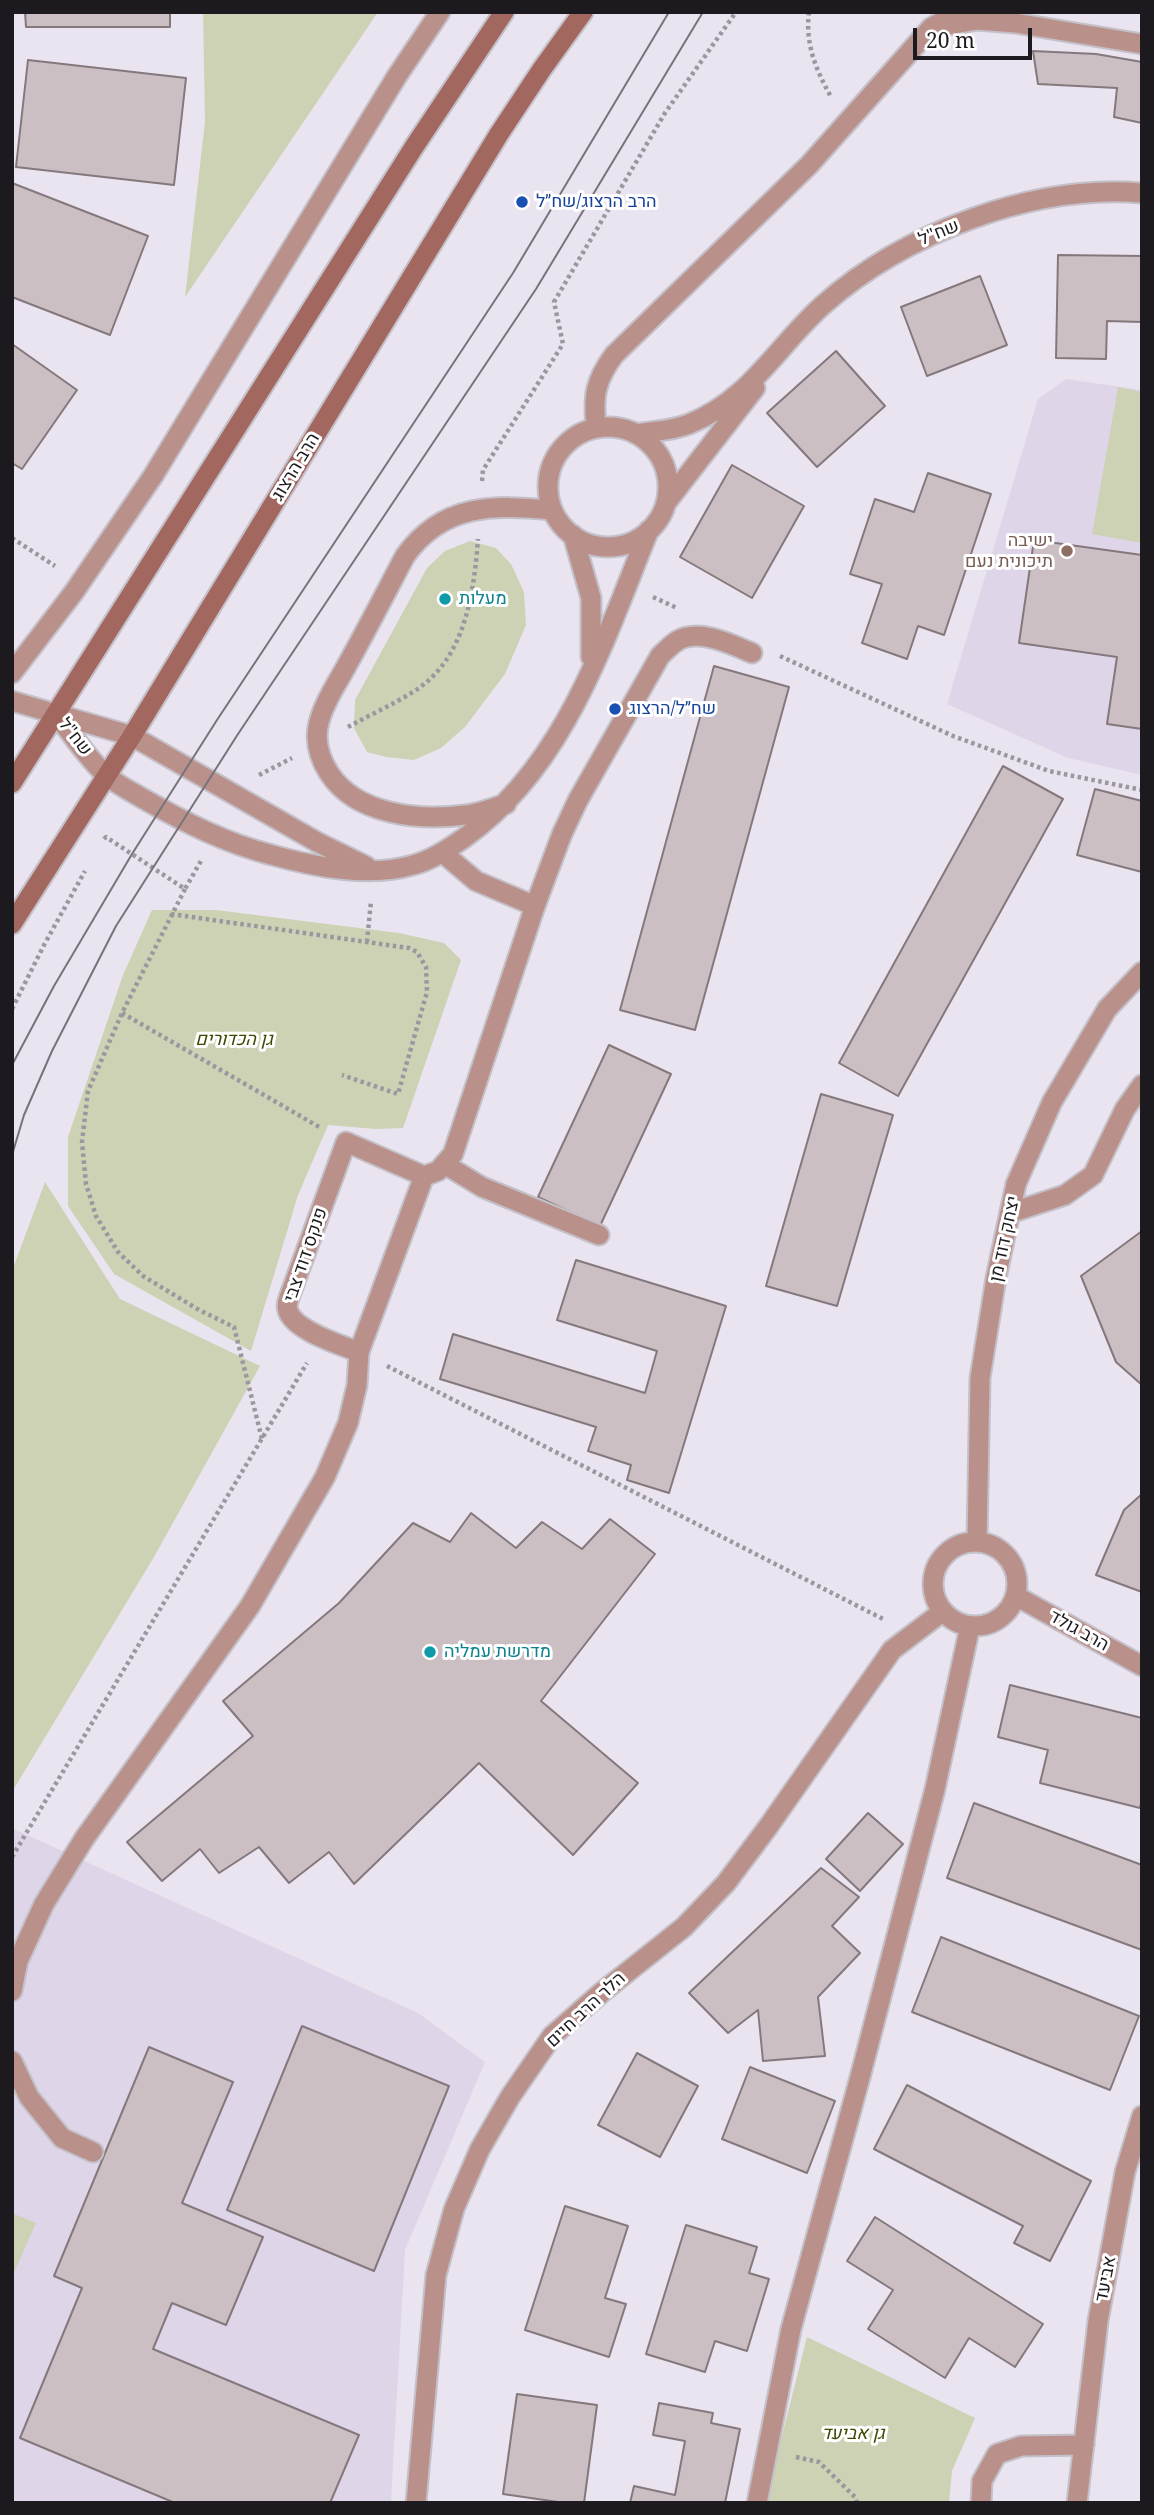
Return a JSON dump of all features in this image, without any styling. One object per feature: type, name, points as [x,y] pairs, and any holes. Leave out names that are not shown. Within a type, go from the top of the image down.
[{"type":"main road","points":[[12,783],[428,125],[503,12]]},
{"type":"main road","name":"הרב הרצוג","points":[[12,924],[132,736],[499,134],[583,12]]},
{"type":"street","points":[[12,673],[80,583],[153,476],[397,76],[440,12]]},
{"type":"street","points":[[596,427],[594,394],[601,373],[614,355],[761,214],[932,28],[958,12]]},
{"type":"street","points":[[932,28],[977,20],[1015,23],[1142,44]]},
{"type":"street","name":"שח\"ל","points":[[636,434],[688,424],[718,409],[744,389],[775,359],[822,307],[872,266],[927,236],[994,212],[1048,199],[1114,191],[1142,193]]},
{"type":"street","name":"שח\"ל","points":[[666,503],[738,412],[775,359]]},
{"type":"street","points":[[596,427],[621,428],[636,434],[650,443],[663,463],[668,487],[666,503],[660,517],[636,540],[620,546],[595,545],[573,535],[561,524],[552,510],[548,493],[549,477],[562,448],[574,437],[596,427]]},
{"type":"street","points":[[507,803],[466,815],[443,817],[418,817],[376,807],[340,788],[321,760],[317,729],[322,713],[405,556],[429,530],[451,516],[480,517],[517,507],[552,510]]},
{"type":"street","name":"שח\"ל","points":[[55,714],[106,776],[216,837],[246,848],[327,867],[373,870],[411,866],[443,852],[481,826],[507,803],[552,743],[589,675],[649,530]]},
{"type":"street","name":"שח\"ל","points":[[573,535],[591,598],[593,645],[589,675]]},
{"type":"street","points":[[346,1142],[424,1175],[438,1171],[446,1165],[453,1154],[535,906],[562,834],[578,800],[660,656],[676,641],[688,637],[706,637],[752,653]]},
{"type":"street","points":[[12,701],[55,714]]},
{"type":"street","name":"שח\"ל","points":[[55,714],[132,736],[317,842],[373,870]]},
{"type":"street","points":[[443,852],[476,881],[535,906]]},
{"type":"street","name":"יצחק דוד מן","points":[[977,1541],[980,1378],[996,1278],[1017,1184],[1052,1102],[1107,1009],[1142,972]]},
{"type":"street","points":[[1010,1213],[1065,1195],[1093,1175],[1125,1109],[1142,1085]]},
{"type":"street","name":"פנקס דוד צבי","points":[[346,1142],[287,1306],[289,1315],[310,1331],[368,1357]]},
{"type":"street","points":[[446,1165],[482,1186],[599,1235]]},
{"type":"street","points":[[12,1992],[18,1961],[44,1904],[84,1839],[250,1606],[325,1477],[348,1423],[357,1385],[424,1175]]},
{"type":"street","points":[[977,1541],[994,1546],[1006,1554],[1014,1567],[1018,1581],[1016,1596],[1009,1610],[999,1620],[985,1626],[970,1626],[954,1621],[942,1612],[935,1599],[932,1584],[934,1570],[949,1550],[962,1543],[977,1541]]},
{"type":"street","name":"הרב גולד","points":[[1016,1596],[1142,1666]]},
{"type":"street","name":"הלר הרב חיים","points":[[416,2503],[436,2275],[454,2209],[480,2149],[510,2097],[552,2036],[684,1927],[726,1883],[892,1650],[942,1612]]},
{"type":"street","points":[[757,2503],[791,2329],[935,1789],[970,1626]]},
{"type":"street","points":[[12,2061],[29,2097],[62,2138],[93,2152]]},
{"type":"street","name":"אביעד","points":[[1077,2503],[1098,2321],[1125,2172],[1142,2116]]},
{"type":"street","points":[[981,2503],[982,2481],[997,2454],[1021,2446],[1084,2445]]},
{"type":"path","points":[[343,730],[420,687],[439,669],[460,636],[475,579],[483,470],[563,344],[554,302],[665,114],[736,12]]},
{"type":"path","points":[[809,12],[807,24],[810,47],[819,75],[846,123]]},
{"type":"path","points":[[12,538],[80,583]]},
{"type":"path","points":[[649,595],[687,613]]},
{"type":"path","points":[[776,654],[953,736],[1049,771],[1142,790]]},
{"type":"path","points":[[99,847],[106,837]]},
{"type":"path","points":[[12,1009],[87,868]]},
{"type":"path","points":[[184,888],[122,1013],[89,1091],[82,1142],[86,1184],[96,1216],[118,1252],[143,1276],[199,1310],[234,1327],[262,1439]]},
{"type":"path","points":[[367,942],[371,901]]},
{"type":"path","points":[[171,914],[410,948],[417,952],[426,967],[426,992],[398,1094],[342,1074]]},
{"type":"path","points":[[122,1013],[346,1142]]},
{"type":"path","points":[[368,1357],[914,1634]]},
{"type":"path","points":[[12,1857],[307,1363]]},
{"type":"path","points":[[767,2451],[819,2462],[856,2498],[857,2503]]},
{"type":"shaded area","name":"ישיבה תיכונית נעם","points":[[1066,379],[1142,390],[1142,775],[1068,758],[947,704],[1038,399]]},
{"type":"shaded area","points":[[12,1828],[418,2013],[485,2062],[405,2250],[391,2503],[12,2503]]},
{"type":"green space","points":[[203,12],[378,12],[185,297],[205,121]]},
{"type":"green space","points":[[1118,387],[1142,392],[1142,543],[1092,534]]},
{"type":"green space","points":[[470,541],[496,548],[511,564],[524,592],[526,625],[505,674],[465,727],[441,748],[414,760],[367,752],[354,728],[355,700],[427,568],[445,551]]},
{"type":"green space","name":"גן הכדורים","points":[[152,910],[216,910],[399,933],[444,943],[461,960],[403,1128],[328,1125],[298,1195],[251,1351],[114,1274],[68,1206],[68,1137],[123,975]]},
{"type":"green space","points":[[45,1182],[120,1299],[260,1366],[154,1557],[12,1792],[12,1271]]},
{"type":"green space","points":[[12,2213],[36,2223],[12,2277]]},
{"type":"green space","name":"גן אביעד","points":[[807,2337],[975,2418],[952,2471],[949,2503],[765,2503]]},
{"type":"building","points":[[25,12],[170,12],[170,27],[26,27]]},
{"type":"building","points":[[1033,51],[1096,54],[1142,62],[1142,123],[1114,117],[1117,88],[1038,84]]},
{"type":"building","points":[[28,60],[186,78],[174,185],[16,167]]},
{"type":"building","points":[[12,183],[148,236],[110,335],[12,297]]},
{"type":"building","points":[[1058,255],[1142,256],[1142,322],[1107,321],[1106,359],[1056,358]]},
{"type":"building","points":[[980,276],[1007,345],[927,376],[901,307]]},
{"type":"building","points":[[12,344],[77,390],[22,469],[12,463]]},
{"type":"building","points":[[836,351],[885,406],[817,467],[767,413]]},
{"type":"building","points":[[732,465],[804,506],[752,598],[680,557]]},
{"type":"building","points":[[928,473],[991,494],[944,635],[918,626],[907,659],[862,643],[882,584],[850,574],[875,499],[914,512]]},
{"type":"building","points":[[1034,540],[1142,555],[1142,729],[1107,724],[1117,657],[1019,643]]},
{"type":"building","points":[[714,666],[789,687],[695,1030],[620,1010]]},
{"type":"building","points":[[1003,766],[1063,799],[898,1096],[839,1063]]},
{"type":"building","points":[[1095,789],[1142,801],[1142,872],[1077,855]]},
{"type":"building","points":[[609,1045],[671,1074],[600,1226],[538,1197]]},
{"type":"building","points":[[821,1094],[893,1115],[837,1306],[766,1286]]},
{"type":"building","points":[[1142,1231],[1142,1385],[1116,1362],[1081,1276]]},
{"type":"building","points":[[576,1260],[726,1306],[669,1493],[627,1480],[631,1465],[588,1451],[596,1427],[440,1379],[453,1334],[645,1393],[657,1351],[557,1320]]},
{"type":"building","points":[[1142,1494],[1142,1592],[1096,1575],[1124,1510]]},
{"type":"building","name":"מדרשת עמליה","points":[[471,1513],[516,1548],[542,1522],[582,1549],[610,1519],[655,1554],[541,1701],[638,1783],[573,1855],[479,1763],[354,1884],[329,1852],[289,1883],[259,1847],[219,1873],[200,1849],[162,1881],[127,1842],[253,1736],[223,1701],[339,1603],[413,1523],[450,1542]]},
{"type":"building","points":[[1010,1685],[1142,1718],[1140,1808],[1040,1783],[1048,1750],[998,1737]]},
{"type":"building","points":[[974,1803],[1142,1865],[1142,1950],[947,1878]]},
{"type":"building","points":[[868,1813],[903,1844],[860,1891],[826,1859]]},
{"type":"building","points":[[821,1868],[859,1897],[832,1926],[860,1953],[818,1997],[825,2056],[763,2061],[758,2010],[728,2033],[689,1993]]},
{"type":"building","points":[[941,1937],[1139,2016],[1110,2090],[912,2012]]},
{"type":"building","points":[[302,2026],[449,2086],[374,2271],[227,2210]]},
{"type":"building","points":[[149,2047],[233,2082],[182,2203],[263,2237],[226,2325],[172,2303],[153,2349],[359,2435],[330,2503],[175,2503],[20,2438],[82,2288],[54,2276]]},
{"type":"building","points":[[637,2053],[698,2086],[660,2157],[598,2125]]},
{"type":"building","points":[[750,2067],[835,2101],[807,2173],[722,2139]]},
{"type":"building","points":[[907,2085],[1091,2181],[1050,2261],[1014,2243],[1023,2226],[874,2149]]},
{"type":"building","points":[[565,2206],[628,2226],[605,2298],[626,2304],[609,2357],[525,2330]]},
{"type":"building","points":[[875,2217],[1043,2324],[1015,2367],[969,2338],[945,2378],[868,2329],[893,2290],[847,2261]]},
{"type":"building","points":[[686,2225],[757,2247],[749,2273],[769,2279],[747,2351],[715,2341],[705,2372],[646,2354]]},
{"type":"building","points":[[517,2394],[597,2405],[584,2503],[503,2494]]},
{"type":"building","points":[[659,2403],[713,2413],[711,2423],[740,2429],[725,2503],[630,2503],[634,2486],[675,2495],[685,2441],[653,2435]]},
{"type":"tram line","points":[[12,1065],[54,986],[132,854],[217,720],[513,273],[669,12]]},
{"type":"tram line","points":[[12,1155],[24,1115],[52,1051],[116,926],[238,734],[536,289],[703,12]]},
{"type":"place","name":"הרב הרצוג/שח״ל","points":[[522,202]]},
{"type":"place","name":"ישיבה תיכונית נעם","points":[[1067,551]]},
{"type":"place","name":"מעלות","points":[[445,599]]},
{"type":"place","name":"שח״ל/הרצוג","points":[[615,709]]},
{"type":"place","name":"מדרשת עמליה","points":[[430,1652]]}]
